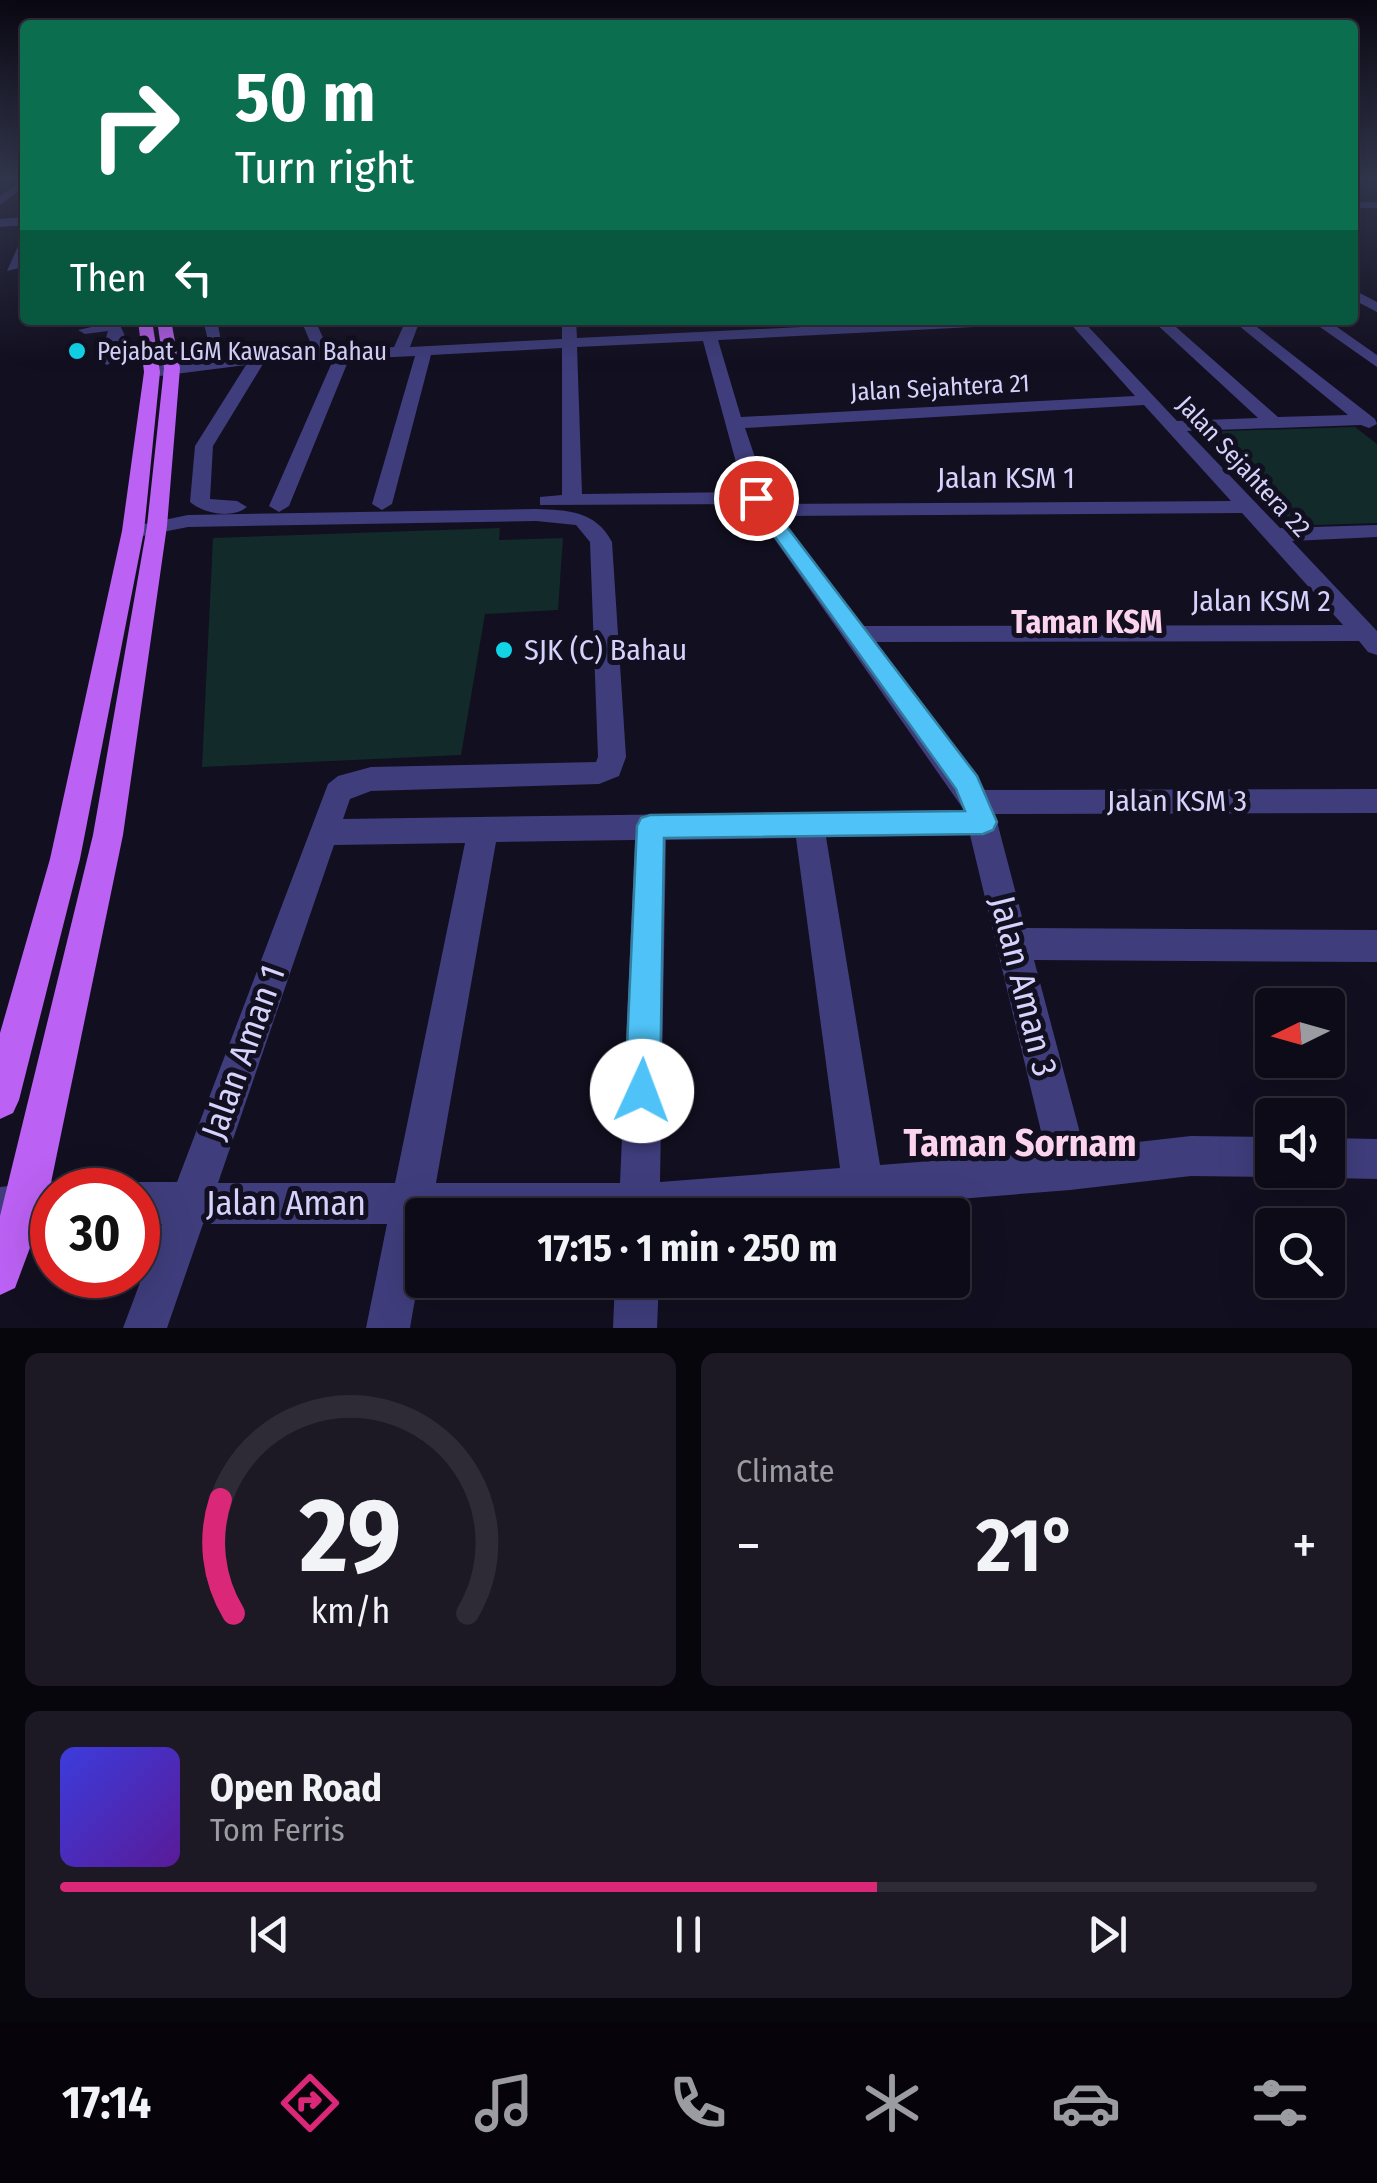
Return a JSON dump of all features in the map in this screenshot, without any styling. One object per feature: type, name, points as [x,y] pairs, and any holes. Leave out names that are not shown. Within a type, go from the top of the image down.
[{"type":"main road","points":[[148,325],[161,366]]},
{"type":"main road","points":[[0,1272],[26,1204],[108,834],[146,529],[164,325]]},
{"type":"main road","points":[[0,1100],[66,859],[146,529]]},
{"type":"street","points":[[211,325],[218,354]]},
{"type":"street","points":[[310,325],[323,355]]},
{"type":"street","points":[[391,325],[402,344]]},
{"type":"street","points":[[402,344],[411,325]]},
{"type":"street","points":[[569,325],[572,501]]},
{"type":"street","points":[[161,366],[344,354],[402,344],[424,350],[485,340],[571,343],[709,336],[811,325]]},
{"type":"street","name":"Jalan Sejahtera 22","points":[[1079,325],[1371,640]]},
{"type":"street","points":[[1165,325],[1274,423]]},
{"type":"street","points":[[1245,325],[1348,407],[1373,418]]},
{"type":"street","points":[[1324,325],[1377,362]]},
{"type":"street","points":[[85,329],[114,326],[117,336],[107,360]]},
{"type":"street","points":[[709,336],[761,504],[980,812]]},
{"type":"street","points":[[382,504],[424,350]]},
{"type":"street","points":[[161,366],[218,354],[294,357]]},
{"type":"street","points":[[279,506],[344,354]]},
{"type":"street","name":"Jalan KSM 1","points":[[257,360],[204,446],[198,497],[205,505],[572,501],[1248,507]]},
{"type":"street","name":"Jalan Sejahtera 21","points":[[735,423],[1148,400]]},
{"type":"street","points":[[1173,426],[1373,418]]},
{"type":"street","name":"Jalan Aman 1","points":[[145,1328],[338,792],[359,780],[599,773],[610,768],[612,757],[598,533],[582,520],[536,515],[188,522],[146,529]]},
{"type":"street","points":[[1274,535],[1377,531]]},
{"type":"street","name":"Jalan KSM 2","points":[[857,634],[1371,640]]},
{"type":"street","name":"Jalan KSM 3","points":[[322,832],[809,824],[980,812],[1373,806]]},
{"type":"street","name":"Jalan Aman 3","points":[[980,812],[1070,1170]]},
{"type":"street","points":[[809,824],[863,1188]]},
{"type":"street","points":[[639,1198],[650,826]]},
{"type":"street","points":[[413,1198],[483,829]]},
{"type":"street","points":[[1014,944],[1377,946]]},
{"type":"street","name":"Jalan Aman","points":[[761,1198],[1190,1156],[1255,1157]]},
{"type":"street","points":[[1345,1158],[1377,1159]]},
{"type":"street","name":"Jalan Aman","points":[[160,1203],[405,1203]]},
{"type":"street","points":[[388,1328],[405,1239]]},
{"type":"street","points":[[635,1328],[636,1298]]},
{"type":"green space","points":[[1355,427],[1377,444],[1377,523],[1287,526],[1196,432]]},
{"type":"green space","points":[[500,528],[499,540],[563,538],[558,610],[485,614],[461,755],[202,767],[213,538]]},
{"type":"place","name":"Pejabat LGM Kawasan Bahau","points":[[77,351]]},
{"type":"place","name":"SJK (C) Bahau","points":[[504,650]]},
{"type":"district","name":"Taman KSM","points":[[1087,622]]},
{"type":"district","name":"Taman Sornam","points":[[1020,1143]]},
{"type":"route","points":[[642,1091],[650,826],[983,822],[968,784],[756,498]]}]
